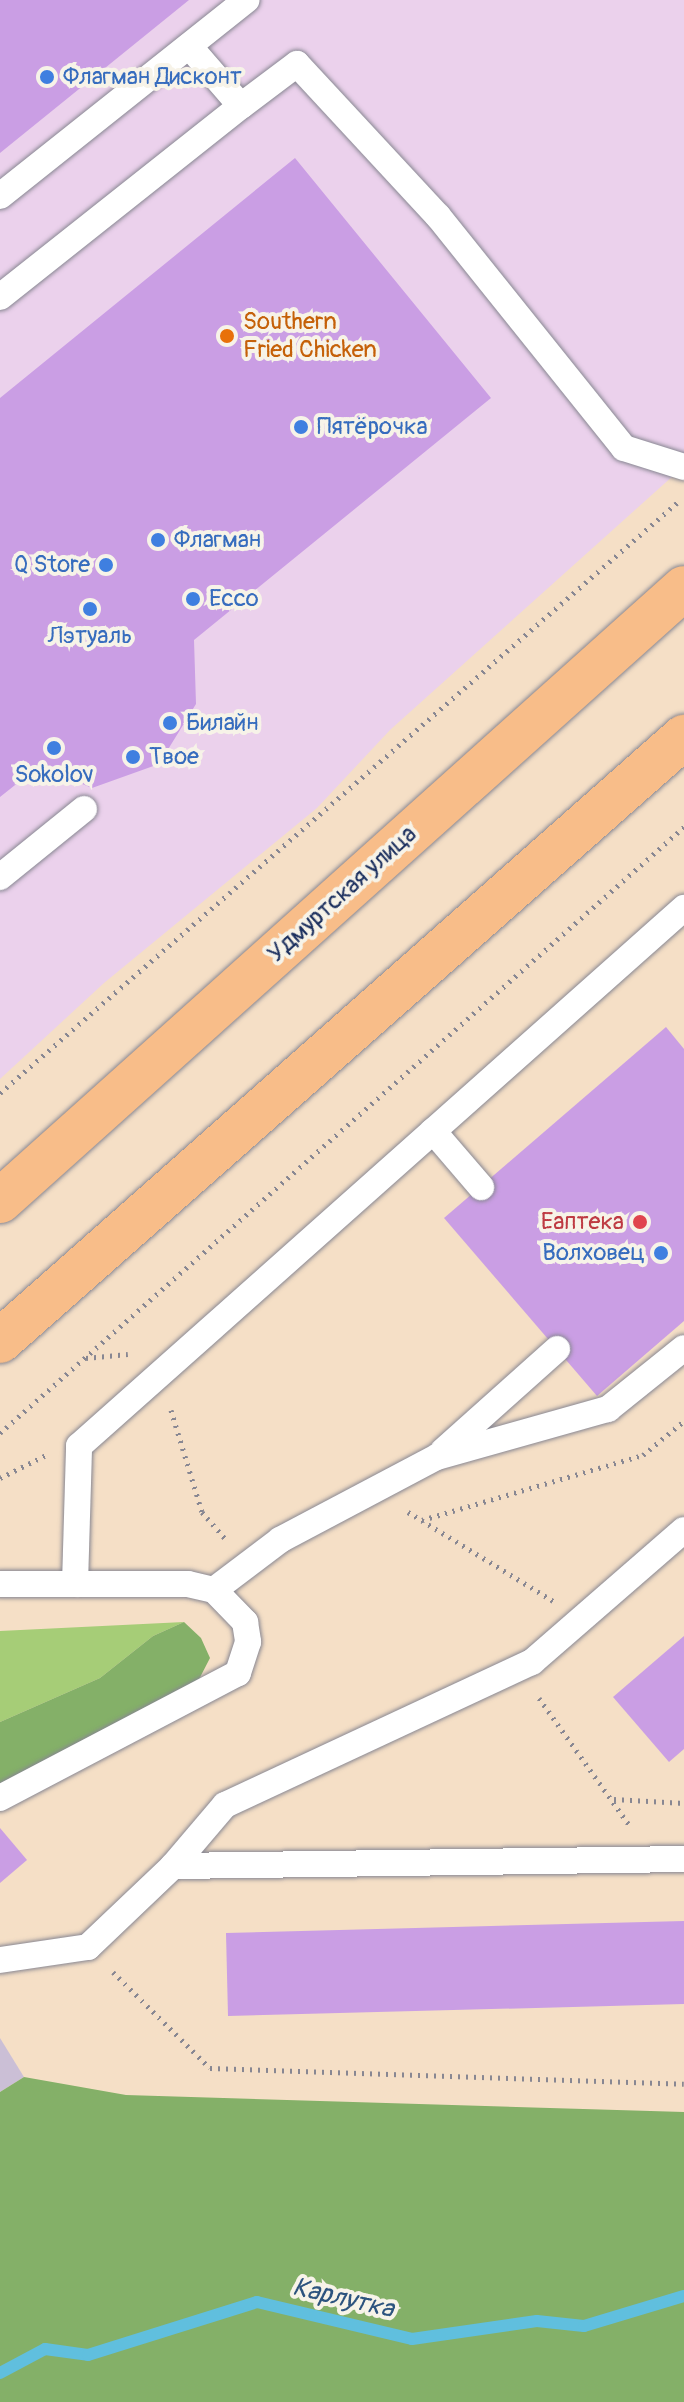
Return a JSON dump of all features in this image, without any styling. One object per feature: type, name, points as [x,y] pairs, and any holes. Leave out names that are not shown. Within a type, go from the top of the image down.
[{"type":"main road","name":"Удмуртская улица","points":[[0,1201],[684,588]]},
{"type":"main road","points":[[0,1341],[684,737]]},
{"type":"lane","points":[[0,196],[246,0]]},
{"type":"lane","points":[[189,46],[241,106]]},
{"type":"lane","points":[[0,297],[297,64],[438,216],[624,448],[684,467]]},
{"type":"lane","points":[[0,877],[84,809]]},
{"type":"lane","points":[[75,1584],[79,1446],[684,908]]},
{"type":"lane","points":[[433,1131],[481,1187]]},
{"type":"lane","points":[[214,1590],[280,1540],[437,1457],[608,1409],[684,1348]]},
{"type":"lane","points":[[437,1457],[557,1349]]},
{"type":"lane","points":[[0,1960],[88,1947],[173,1866],[225,1805],[532,1662],[684,1530]]},
{"type":"lane","points":[[0,1584],[188,1584],[214,1590],[245,1622],[248,1642],[238,1673],[0,1798]]},
{"type":"lane","points":[[173,1866],[684,1859]]},
{"type":"path","points":[[0,1093],[684,496]]},
{"type":"path","points":[[0,1433],[684,827]]},
{"type":"path","points":[[159,1375],[202,1512],[250,1563]]},
{"type":"path","points":[[422,1520],[643,1455],[684,1421]]},
{"type":"path","points":[[0,1478],[44,1456],[79,1446]]},
{"type":"path","points":[[373,1490],[583,1619]]},
{"type":"path","points":[[532,1662],[537,1696],[630,1822],[624,1861]]},
{"type":"path","points":[[613,1799],[684,1803]]},
{"type":"path","points":[[88,1947],[210,2068],[684,2084]]},
{"type":"shaded area","points":[[0,0],[684,0],[684,466],[390,730],[317,808],[104,983],[0,1079]]},
{"type":"shaded area","points":[[0,2038],[24,2077],[0,2092]]},
{"type":"green space","points":[[184,1622],[153,1636],[100,1678],[0,1722],[0,1631]]},
{"type":"green space","points":[[184,1622],[201,1638],[210,1658],[193,1691],[0,1788],[0,1722],[100,1678],[153,1636]]},
{"type":"green space","points":[[24,2077],[126,2095],[684,2112],[684,2402],[0,2402],[0,2092]]},
{"type":"building","name":"Флагман Дисконт","points":[[0,0],[189,0],[0,153]]},
{"type":"building","name":"Флагман","points":[[295,158],[491,398],[194,640],[196,704],[159,764],[92,788],[39,766],[0,797],[0,398]]},
{"type":"building","points":[[666,1027],[684,1049],[684,1321],[597,1396],[444,1218]]},
{"type":"building","points":[[684,1636],[684,1749],[669,1762],[613,1697]]},
{"type":"building","points":[[0,1828],[27,1860],[0,1883]]},
{"type":"building","points":[[684,1921],[684,2004],[228,2016],[226,1933]]},
{"type":"waterway","name":"Карлутка","points":[[0,2373],[45,2349],[88,2355],[257,2302],[412,2339],[537,2321],[584,2326],[684,2296]]},
{"type":"place","name":"Флагман Дисконт","points":[[47,77]]},
{"type":"place","name":"Southern Fried Chicken","points":[[227,336]]},
{"type":"place","name":"Пятёрочка","points":[[301,427]]},
{"type":"place","name":"Флагман","points":[[158,540]]},
{"type":"place","name":"Q Store","points":[[106,565]]},
{"type":"place","name":"Ecco","points":[[193,599]]},
{"type":"place","name":"Лэтуаль","points":[[90,609]]},
{"type":"place","name":"Билайн","points":[[170,723]]},
{"type":"place","name":"Sokolov","points":[[54,748]]},
{"type":"place","name":"Твое","points":[[133,757]]},
{"type":"place","name":"Еаптека","points":[[640,1222]]},
{"type":"place","name":"Волховец","points":[[661,1253]]}]
